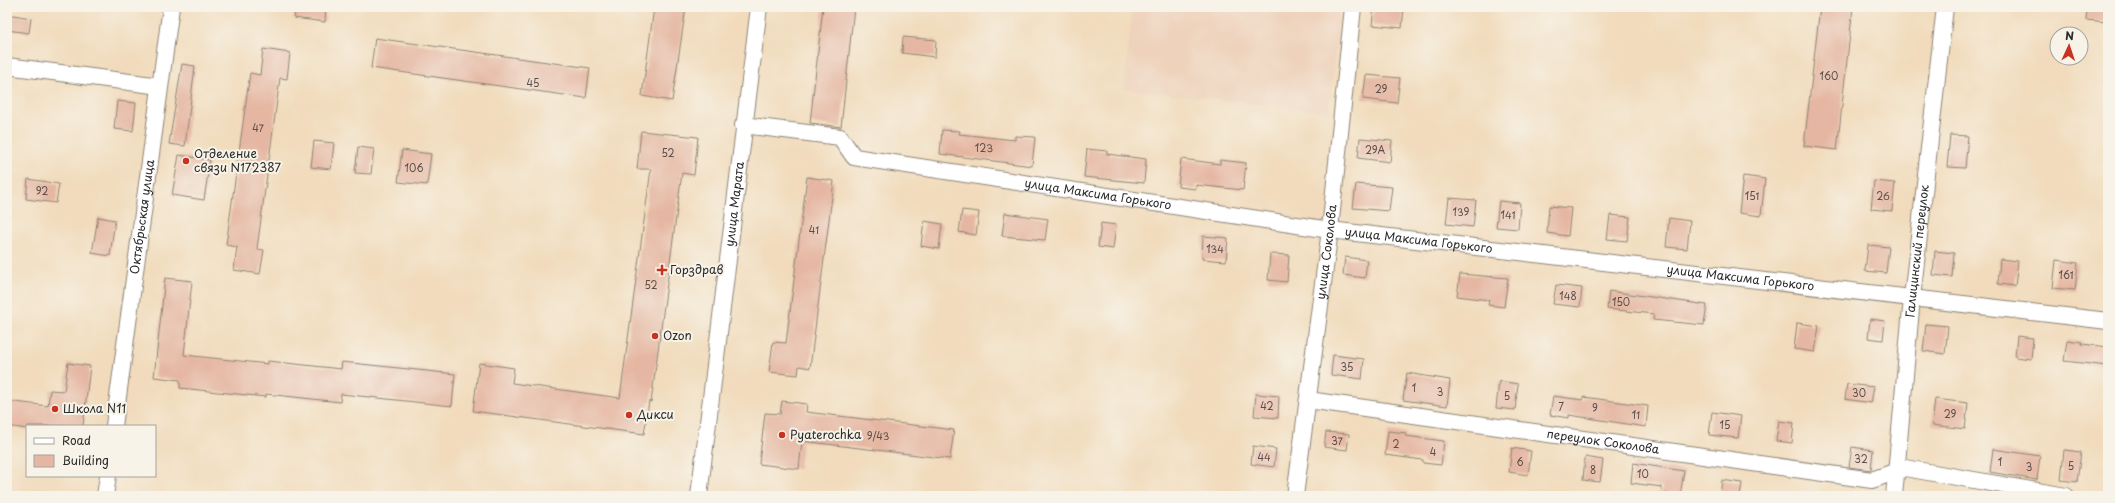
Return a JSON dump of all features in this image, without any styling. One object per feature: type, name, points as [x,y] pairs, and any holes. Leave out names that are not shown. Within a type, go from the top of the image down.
[{"type":"street","name":"Октябрьская улица","points":[[114,425],[171,7]]},
{"type":"street","name":"улица Марата","points":[[699,496],[743,125],[759,7]]},
{"type":"street","name":"улица Соколова","points":[[1295,496],[1330,230],[1353,7]]},
{"type":"street","name":"Галицинский переулок","points":[[1894,496],[1912,298],[1945,7]]},
{"type":"street","points":[[7,66],[160,86]]},
{"type":"street","name":"улица Максима Горького","points":[[743,125],[840,137],[854,157],[1330,230],[2108,321]]},
{"type":"street","name":"переулок Соколова","points":[[1308,400],[1872,480],[1897,470]]},
{"type":"street","points":[[1897,470],[1905,468],[2066,496]]},
{"type":"street","points":[[105,496],[108,477]]},
{"type":"shaded area","points":[[1133,7],[1340,7],[1329,112],[1124,89]]},
{"type":"building","points":[[296,7],[326,7],[325,22],[294,18]]},
{"type":"building","points":[[654,7],[686,7],[672,101],[642,96]]},
{"type":"building","points":[[823,7],[854,7],[841,127],[810,123]]},
{"type":"building","points":[[1374,7],[1404,7],[1402,28],[1372,25]]},
{"type":"building","points":[[1820,7],[1853,7],[1837,150],[1804,146]]},
{"type":"building","points":[[2087,7],[2108,7],[2107,22],[2086,20]]},
{"type":"building","points":[[7,14],[31,18],[29,33],[7,30]]},
{"type":"building","points":[[903,37],[936,40],[935,57],[902,53]]},
{"type":"building","points":[[375,38],[590,68],[586,98],[371,68]]},
{"type":"building","points":[[263,49],[290,53],[287,79],[280,78],[257,249],[264,250],[260,274],[234,270],[237,247],[226,245],[250,73],[260,75]]},
{"type":"building","points":[[182,64],[195,66],[185,146],[169,144]]},
{"type":"building","points":[[1366,75],[1400,78],[1397,103],[1363,99]]},
{"type":"building","points":[[117,101],[136,103],[133,131],[114,129]]},
{"type":"building","points":[[942,130],[960,131],[959,134],[1015,140],[1015,136],[1035,137],[1032,166],[940,154]]},
{"type":"building","points":[[641,131],[698,137],[694,175],[682,173],[651,402],[649,401],[644,434],[473,411],[479,363],[514,368],[512,383],[620,398],[651,169],[637,169]]},
{"type":"building","points":[[1950,135],[1968,136],[1965,168],[1947,167]]},
{"type":"building","points":[[1360,138],[1392,141],[1390,162],[1358,158]]},
{"type":"building","points":[[314,141],[334,143],[331,169],[311,167]]},
{"type":"building","points":[[358,147],[374,149],[371,174],[355,173]]},
{"type":"building","points":[[1087,149],[1107,151],[1107,154],[1146,159],[1144,183],[1084,177]]},
{"type":"building","points":[[402,150],[431,154],[427,185],[398,182]]},
{"type":"building","points":[[179,155],[210,160],[204,200],[172,195]]},
{"type":"building","points":[[1181,159],[1220,164],[1220,160],[1246,163],[1243,190],[1196,185],[1196,189],[1178,187]]},
{"type":"building","points":[[1743,176],[1765,179],[1761,216],[1739,213]]},
{"type":"building","points":[[807,177],[834,181],[810,368],[799,366],[798,375],[769,372],[773,342],[786,343]]},
{"type":"building","points":[[28,179],[59,184],[56,203],[26,199]]},
{"type":"building","points":[[1874,181],[1895,183],[1892,211],[1871,209]]},
{"type":"building","points":[[1356,184],[1392,187],[1389,211],[1353,208]]},
{"type":"building","points":[[1449,198],[1476,200],[1473,227],[1446,224]]},
{"type":"building","points":[[1499,201],[1520,203],[1518,229],[1496,227]]},
{"type":"building","points":[[1549,206],[1571,208],[1568,236],[1547,233]]},
{"type":"building","points":[[962,210],[979,212],[976,235],[959,232]]},
{"type":"building","points":[[1005,213],[1048,219],[1045,240],[1002,236]]},
{"type":"building","points":[[1610,215],[1630,217],[1627,241],[1607,239]]},
{"type":"building","points":[[98,217],[115,220],[110,256],[92,253]]},
{"type":"building","points":[[1669,218],[1690,221],[1687,249],[1666,247]]},
{"type":"building","points":[[924,221],[942,224],[939,249],[921,246]]},
{"type":"building","points":[[1101,223],[1116,225],[1113,249],[1098,247]]},
{"type":"building","points":[[1203,236],[1228,238],[1226,261],[1202,259]]},
{"type":"building","points":[[1868,245],[1889,247],[1886,273],[1865,271]]},
{"type":"building","points":[[1935,251],[1954,253],[1952,277],[1933,275]]},
{"type":"building","points":[[1270,254],[1289,255],[1287,282],[1268,280]]},
{"type":"building","points":[[1345,257],[1367,260],[1365,278],[1343,275]]},
{"type":"building","points":[[2000,259],[2018,261],[2015,286],[1998,284]]},
{"type":"building","points":[[2056,260],[2078,263],[2075,290],[2053,288]]},
{"type":"building","points":[[1460,274],[1508,278],[1504,307],[1488,305],[1489,300],[1457,296]]},
{"type":"building","points":[[165,278],[192,281],[184,355],[268,364],[268,361],[341,369],[342,362],[455,374],[452,406],[341,394],[340,402],[266,394],[266,397],[180,388],[180,380],[154,377]]},
{"type":"building","points":[[1556,285],[1582,288],[1580,307],[1553,304]]},
{"type":"building","points":[[1609,291],[1707,305],[1704,325],[1653,320],[1654,314],[1607,309]]},
{"type":"building","points":[[1870,319],[1885,321],[1883,340],[1868,338]]},
{"type":"building","points":[[1797,323],[1819,326],[1815,352],[1794,349]]},
{"type":"building","points":[[1926,324],[1948,326],[1945,354],[1923,351]]},
{"type":"building","points":[[2017,336],[2033,338],[2031,359],[2015,357]]},
{"type":"building","points":[[2067,340],[2082,342],[2082,344],[2108,347],[2108,366],[2064,361]]},
{"type":"building","points":[[1333,355],[1364,359],[1362,379],[1331,375]]},
{"type":"building","points":[[68,363],[90,366],[83,425],[26,425],[26,429],[7,426],[7,401],[48,406],[50,390],[64,391]]},
{"type":"building","points":[[1407,373],[1450,380],[1447,406],[1403,400]]},
{"type":"building","points":[[1499,381],[1518,384],[1515,410],[1496,408]]},
{"type":"building","points":[[1847,384],[1874,387],[1871,403],[1845,399]]},
{"type":"building","points":[[1256,394],[1279,396],[1278,418],[1254,416]]},
{"type":"building","points":[[1553,396],[1583,400],[1584,397],[1648,406],[1646,427],[1569,415],[1569,418],[1550,415]]},
{"type":"building","points":[[1935,399],[1968,403],[1965,429],[1932,425]]},
{"type":"building","points":[[782,401],[807,404],[806,412],[954,430],[950,459],[802,441],[799,469],[759,464],[765,413],[780,414]]},
{"type":"building","points":[[1712,412],[1741,416],[1738,438],[1709,435]]},
{"type":"building","points":[[1779,421],[1794,423],[1792,443],[1776,441]]},
{"type":"building","points":[[1388,431],[1406,433],[1405,436],[1444,441],[1441,465],[1423,463],[1423,460],[1385,455]]},
{"type":"building","points":[[1326,432],[1349,434],[1347,450],[1324,447]]},
{"type":"building","points":[[1253,446],[1276,449],[1274,467],[1251,464]]},
{"type":"building","points":[[1852,447],[1873,450],[1871,470],[1849,467]]},
{"type":"building","points":[[1512,448],[1531,451],[1528,475],[1509,472]]},
{"type":"building","points":[[1993,449],[2040,456],[2037,480],[1990,472]]},
{"type":"building","points":[[2064,450],[2081,452],[2077,482],[2061,480]]},
{"type":"building","points":[[1585,457],[1603,460],[1600,482],[1583,480]]},
{"type":"building","points":[[1633,463],[1684,471],[1680,496],[1661,493],[1662,487],[1631,483]]},
{"type":"building","points":[[1722,480],[1742,483],[1740,496],[1720,496]]},
{"type":"place","name":"Отделение связи N172387","points":[[186,161]]},
{"type":"place","name":"Горздрав","points":[[662,270]]},
{"type":"place","name":"Ozon","points":[[655,336]]},
{"type":"place","name":"Школа N11","points":[[55,409]]},
{"type":"place","name":"Дикси","points":[[629,415]]},
{"type":"place","name":"Pyaterochka","points":[[782,435]]}]
